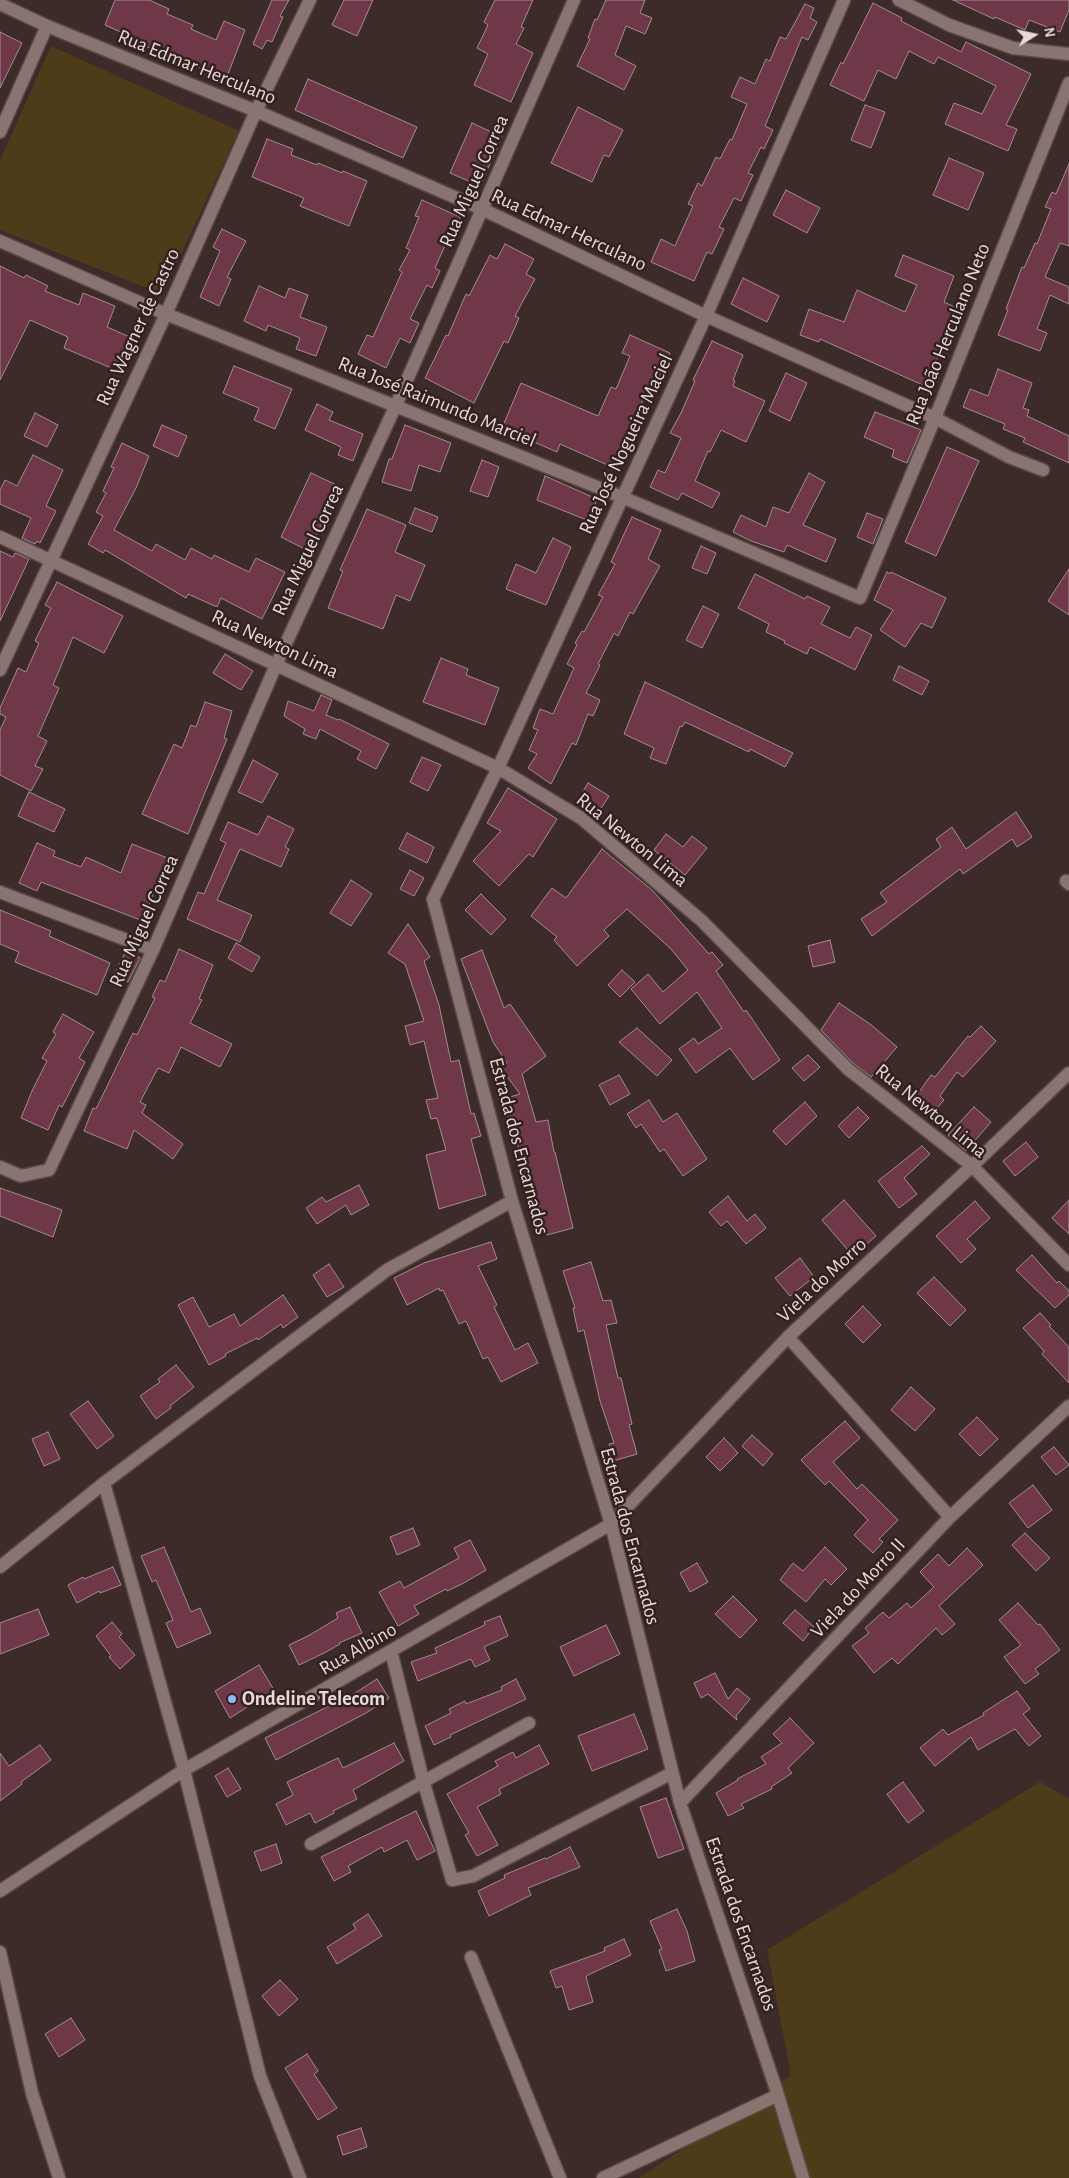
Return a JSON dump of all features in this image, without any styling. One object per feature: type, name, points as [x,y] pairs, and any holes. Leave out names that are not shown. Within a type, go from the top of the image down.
[{"type":"street","name":"Rua Wagner de Castro","points":[[0,670],[50,559],[166,314],[256,111],[310,0]]},
{"type":"street","name":"Rua Miguel Correa","points":[[0,1167],[22,1176],[49,1170],[153,950],[276,665],[396,405],[574,0]]},
{"type":"street","name":"Rua José Nogueira Maciel","points":[[433,899],[498,768],[706,316],[844,0]]},
{"type":"street","points":[[899,0],[949,25],[1014,48],[1069,54]]},
{"type":"street","name":"Rua Edmar Herculano","points":[[0,4],[47,26],[256,111],[482,209],[706,316],[935,418],[1009,457],[1043,470]]},
{"type":"street","points":[[0,132],[47,26]]},
{"type":"street","name":"Rua João Herculano Neto","points":[[860,598],[935,418],[1069,83]]},
{"type":"street","name":"Rua José Raimundo Marciel","points":[[0,241],[166,314],[622,497],[860,598]]},
{"type":"street","name":"Rua Newton Lima","points":[[0,537],[498,768],[588,825],[702,921],[848,1069],[972,1166],[1069,1265]]},
{"type":"street","points":[[0,892],[153,950]]},
{"type":"street","name":"Estrada dos Encarnados","points":[[433,899],[512,1201],[611,1524],[680,1804],[778,2095],[803,2178]]},
{"type":"street","name":"Viela do Morro","points":[[611,1524],[788,1337],[1069,1073]]},
{"type":"street","points":[[0,1567],[104,1483],[387,1270],[512,1201]]},
{"type":"street","points":[[788,1337],[950,1518]]},
{"type":"street","name":"Viela do Morro II","points":[[680,1804],[950,1518],[1069,1406]]},
{"type":"street","points":[[104,1483],[184,1770],[260,2076],[300,2178]]},
{"type":"street","name":"Rua Albino","points":[[0,1891],[184,1770],[611,1524]]},
{"type":"street","points":[[391,1651],[423,1780],[452,1880],[473,1876],[672,1773]]},
{"type":"street","points":[[311,1844],[423,1780],[529,1723]]},
{"type":"street","points":[[0,1952],[32,2093],[59,2178]]},
{"type":"street","points":[[471,1957],[560,2178]]},
{"type":"street","points":[[603,2178],[778,2095]]},
{"type":"shaded area","points":[[51,46],[239,131],[162,294],[0,230],[0,160]]},
{"type":"shaded area","points":[[1040,1782],[1069,1799],[1069,2178],[639,2178],[791,2075],[767,1950]]},
{"type":"building","points":[[115,0],[149,0],[169,9],[167,14],[193,25],[191,29],[216,40],[224,21],[245,30],[226,79],[178,59],[177,63],[156,54],[157,51],[133,41],[134,38],[105,25]]},
{"type":"building","points":[[272,0],[289,0],[280,16],[283,17],[272,42],[267,40],[262,49],[253,44]]},
{"type":"building","points":[[344,0],[373,0],[357,36],[332,25]]},
{"type":"building","points":[[495,0],[533,0],[521,27],[524,28],[516,44],[533,53],[511,102],[474,85],[488,54],[477,48],[488,25],[484,22]]},
{"type":"building","points":[[606,0],[645,0],[640,13],[652,18],[645,34],[626,26],[615,55],[636,66],[624,90],[577,66],[590,39],[588,38],[595,19],[597,20]]},
{"type":"building","points":[[953,0],[1069,0],[1069,10],[1060,32],[1029,20],[1025,30],[995,17],[994,19]]},
{"type":"building","points":[[873,3],[902,18],[901,21],[961,52],[966,42],[1031,74],[1006,125],[1017,129],[1008,151],[945,124],[954,103],[982,114],[996,86],[938,57],[934,64],[909,51],[896,79],[878,70],[864,101],[830,85],[841,62],[843,64]]},
{"type":"building","points":[[805,4],[814,8],[810,18],[817,22],[808,40],[802,37],[765,126],[773,130],[764,149],[761,147],[748,173],[753,175],[741,201],[734,198],[719,227],[724,229],[712,254],[707,252],[694,281],[651,262],[661,239],[675,246],[693,206],[688,204],[698,183],[702,186],[716,157],[720,159],[730,139],[732,140],[747,104],[731,97],[740,77],[755,84],[766,59],[770,61],[780,37],[786,39]]},
{"type":"building","points":[[0,32],[22,43],[0,88]]},
{"type":"building","points":[[308,79],[417,127],[403,158],[295,110]]},
{"type":"building","points":[[865,105],[885,112],[871,148],[851,140]]},
{"type":"building","points":[[578,107],[623,130],[609,157],[604,155],[592,182],[551,163]]},
{"type":"building","points":[[472,123],[502,137],[480,186],[450,173]]},
{"type":"building","points":[[267,139],[293,149],[291,155],[342,173],[343,171],[367,181],[349,226],[300,206],[304,198],[252,177]]},
{"type":"building","points":[[949,158],[984,173],[968,210],[933,195]]},
{"type":"building","points":[[1069,164],[1069,246],[1060,243],[1045,277],[1069,287],[1069,304],[1050,295],[1037,329],[1047,333],[1040,351],[998,335],[1022,267],[1024,268],[1035,243],[1037,244],[1051,209],[1045,207],[1052,192],[1056,194]]},
{"type":"building","points":[[786,190],[820,208],[807,233],[773,215]]},
{"type":"building","points":[[422,200],[460,217],[435,268],[440,271],[432,288],[427,285],[410,319],[419,323],[410,343],[400,338],[386,368],[358,354],[367,335],[373,337],[402,272],[399,270],[410,250],[406,248],[419,217],[415,216]]},
{"type":"building","points":[[222,229],[246,241],[227,277],[231,279],[219,306],[200,297],[220,251],[213,247]]},
{"type":"building","points":[[505,244],[534,259],[526,274],[535,279],[515,316],[519,318],[508,343],[504,341],[474,403],[425,378],[446,335],[448,336],[466,294],[469,296],[490,255],[497,259]]},
{"type":"building","points":[[903,255],[954,276],[944,302],[959,309],[925,386],[820,339],[819,342],[800,335],[809,309],[844,322],[857,290],[905,312],[917,285],[895,276]]},
{"type":"building","points":[[0,266],[24,278],[26,275],[48,286],[45,291],[79,305],[83,293],[115,306],[107,327],[132,338],[116,370],[64,348],[68,337],[30,320],[0,380]]},
{"type":"building","points":[[743,278],[779,296],[767,322],[731,304]]},
{"type":"building","points":[[259,286],[285,298],[289,288],[308,295],[300,317],[327,327],[316,356],[296,349],[300,338],[268,325],[266,331],[244,321]]},
{"type":"building","points":[[630,335],[670,353],[650,398],[645,396],[612,467],[560,444],[557,452],[502,428],[521,383],[598,416],[611,387],[616,389],[630,356],[622,353]]},
{"type":"building","points":[[712,341],[743,355],[733,380],[735,381],[733,386],[765,401],[746,442],[721,430],[710,452],[708,451],[695,481],[720,493],[712,508],[682,493],[678,500],[650,487],[658,470],[665,473],[681,438],[670,433],[681,413],[695,381],[693,380]]},
{"type":"building","points":[[234,366],[292,389],[275,429],[254,420],[259,408],[223,393]]},
{"type":"building","points":[[998,369],[1032,383],[1023,408],[1029,410],[1027,416],[1069,436],[1069,463],[1023,442],[1025,438],[1003,429],[1005,424],[963,407],[970,389],[988,396]]},
{"type":"building","points":[[786,373],[807,383],[790,421],[769,411]]},
{"type":"building","points":[[317,404],[333,412],[329,420],[363,434],[353,461],[338,455],[341,447],[305,430]]},
{"type":"building","points":[[875,412],[921,430],[907,463],[892,457],[894,450],[864,437]]},
{"type":"building","points":[[35,413],[58,425],[47,447],[24,436]]},
{"type":"building","points":[[162,425],[187,436],[178,457],[153,446]]},
{"type":"building","points":[[405,425],[451,443],[440,472],[419,465],[411,491],[382,482],[389,459],[392,459]]},
{"type":"building","points":[[122,443],[149,456],[136,488],[114,530],[152,551],[156,544],[185,560],[191,548],[212,559],[214,555],[249,572],[256,558],[285,572],[262,619],[221,598],[217,607],[188,594],[186,598],[105,550],[103,553],[88,544],[103,516],[96,512],[106,493],[103,491],[114,468],[111,467]]},
{"type":"building","points":[[947,447],[979,461],[936,556],[905,542]]},
{"type":"building","points":[[33,455],[63,470],[46,506],[56,511],[40,543],[37,541],[35,544],[22,538],[31,518],[0,504],[0,490],[5,480],[17,486]]},
{"type":"building","points":[[482,460],[499,467],[488,497],[470,491]]},
{"type":"building","points":[[311,473],[343,488],[330,516],[326,514],[309,551],[281,537]]},
{"type":"building","points":[[809,473],[825,482],[803,525],[836,539],[826,562],[787,545],[784,552],[751,541],[733,532],[741,515],[766,527],[773,507],[789,513]]},
{"type":"building","points":[[545,476],[597,499],[589,521],[537,500]]},
{"type":"building","points":[[415,508],[438,517],[432,532],[409,523]]},
{"type":"building","points":[[367,509],[406,525],[395,552],[425,565],[410,601],[396,595],[383,629],[328,608],[343,571],[340,570]]},
{"type":"building","points":[[867,513],[883,519],[873,544],[857,537]]},
{"type":"building","points":[[632,517],[661,530],[648,559],[660,566],[633,614],[630,612],[618,636],[614,633],[598,664],[600,665],[586,693],[600,700],[593,716],[588,714],[576,745],[572,743],[551,784],[528,768],[537,754],[529,750],[538,730],[533,728],[540,709],[553,714],[574,668],[567,664],[577,645],[575,643],[582,631],[584,632],[603,597],[598,595],[615,564],[611,562]]},
{"type":"building","points":[[553,538],[571,547],[546,605],[506,589],[516,564],[536,573]]},
{"type":"building","points":[[701,546],[716,553],[707,574],[692,568]]},
{"type":"building","points":[[0,551],[13,557],[15,553],[29,559],[0,621]]},
{"type":"building","points":[[1069,569],[1069,615],[1048,601]]},
{"type":"building","points":[[887,572],[890,574],[891,572],[946,598],[932,628],[921,623],[905,647],[880,630],[893,610],[874,600]]},
{"type":"building","points":[[755,574],[805,599],[807,596],[830,607],[821,624],[850,638],[856,627],[872,635],[855,670],[810,647],[807,654],[784,643],[785,641],[766,632],[769,624],[738,608]]},
{"type":"building","points":[[57,582],[123,616],[104,653],[73,637],[53,685],[59,688],[38,736],[47,741],[35,766],[43,769],[31,791],[0,775],[0,730],[6,717],[0,714],[0,708],[18,668],[26,672],[39,643],[35,641],[51,608],[45,605]]},
{"type":"building","points":[[703,606],[719,614],[702,648],[686,640]]},
{"type":"building","points":[[225,654],[253,671],[241,690],[213,673]]},
{"type":"building","points":[[441,658],[468,669],[466,675],[499,688],[485,725],[423,702]]},
{"type":"building","points":[[899,666],[929,681],[922,695],[893,680]]},
{"type":"building","points":[[645,682],[793,753],[785,767],[750,749],[749,752],[685,722],[682,727],[680,726],[666,764],[650,758],[654,748],[624,734]]},
{"type":"building","points":[[321,695],[332,700],[326,715],[339,719],[389,744],[376,769],[357,759],[361,751],[320,729],[316,739],[303,734],[305,729],[284,716],[288,701],[314,711]]},
{"type":"building","points":[[205,702],[232,711],[224,738],[227,739],[188,834],[142,814],[174,744],[182,748],[191,725],[196,727]]},
{"type":"building","points":[[422,757],[441,765],[428,791],[410,782]]},
{"type":"building","points":[[253,760],[278,774],[262,803],[238,792]]},
{"type":"building","points":[[588,783],[609,796],[600,810],[579,798]]},
{"type":"building","points":[[508,788],[557,819],[533,857],[529,854],[499,886],[473,861],[501,831],[487,823]]},
{"type":"building","points":[[29,792],[65,809],[54,832],[18,816]]},
{"type":"building","points":[[1016,812],[1032,837],[1017,847],[1012,839],[963,874],[960,869],[872,936],[861,919],[887,902],[880,893],[941,847],[936,839],[952,827],[966,849]]},
{"type":"building","points":[[268,816],[294,829],[285,847],[289,849],[281,867],[240,849],[217,900],[252,915],[240,942],[187,919],[198,892],[204,894],[226,843],[220,840],[228,822],[258,835]]},
{"type":"building","points":[[407,833],[434,847],[427,863],[399,849]]},
{"type":"building","points":[[666,834],[683,847],[692,836],[707,848],[685,875],[654,850]]},
{"type":"building","points":[[37,843],[55,851],[53,856],[81,867],[86,857],[121,873],[132,844],[170,859],[161,882],[158,881],[143,921],[41,882],[37,891],[19,883]]},
{"type":"building","points":[[602,849],[653,891],[709,954],[712,952],[723,965],[716,971],[744,1012],[746,1010],[780,1060],[753,1080],[730,1048],[696,1073],[679,1049],[694,1038],[698,1044],[722,1028],[697,992],[660,1024],[631,989],[648,974],[663,992],[688,970],[671,949],[627,909],[604,930],[609,936],[577,966],[554,940],[557,937],[531,916],[552,888],[566,898]]},
{"type":"building","points":[[410,870],[424,878],[414,896],[400,889]]},
{"type":"building","points":[[351,880],[372,894],[351,926],[330,913]]},
{"type":"building","points":[[481,894],[506,919],[491,935],[465,910]]},
{"type":"building","points":[[0,910],[51,931],[49,936],[110,963],[97,995],[15,962],[19,952],[0,944]]},
{"type":"building","points":[[408,924],[430,957],[424,961],[439,1005],[451,1062],[459,1060],[471,1114],[474,1113],[481,1136],[471,1139],[486,1195],[439,1209],[426,1155],[446,1150],[437,1118],[431,1119],[426,1100],[438,1098],[424,1041],[410,1045],[405,1026],[424,1021],[405,964],[388,953]]},
{"type":"building","points":[[830,940],[835,962],[813,967],[808,946]]},
{"type":"building","points":[[236,943],[260,957],[252,972],[228,958]]},
{"type":"building","points":[[179,949],[213,965],[199,999],[202,1000],[190,1023],[232,1044],[220,1067],[181,1047],[169,1073],[158,1068],[140,1102],[146,1105],[142,1113],[183,1144],[173,1159],[134,1130],[127,1149],[84,1131],[93,1108],[96,1109],[133,1033],[137,1035],[155,998],[152,997],[160,980],[165,982]]},
{"type":"building","points":[[482,950],[504,1008],[510,1004],[546,1056],[522,1074],[536,1122],[548,1120],[573,1228],[547,1235],[537,1199],[529,1201],[512,1117],[508,1118],[503,1099],[520,1094],[501,1068],[507,1063],[493,1042],[461,959]]},
{"type":"building","points":[[126,951],[140,958],[128,982],[114,975]]},
{"type":"building","points":[[622,970],[635,982],[620,997],[608,985]]},
{"type":"building","points":[[839,1003],[870,1024],[897,1047],[871,1077],[853,1063],[821,1030]]},
{"type":"building","points":[[63,1014],[94,1032],[79,1058],[85,1062],[62,1107],[59,1105],[48,1130],[21,1118],[47,1061],[42,1058],[56,1034],[53,1032]]},
{"type":"building","points":[[981,1026],[996,1041],[963,1077],[957,1072],[940,1096],[944,1100],[931,1115],[912,1102],[931,1075],[935,1077],[968,1036],[970,1037]]},
{"type":"building","points":[[637,1028],[672,1060],[657,1076],[619,1042]]},
{"type":"building","points":[[808,1055],[820,1067],[804,1081],[792,1068]]},
{"type":"building","points":[[619,1075],[630,1094],[610,1105],[599,1085]]},
{"type":"building","points":[[649,1100],[663,1122],[677,1113],[707,1159],[683,1176],[664,1149],[660,1152],[641,1124],[636,1128],[627,1114]]},
{"type":"building","points":[[805,1102],[817,1116],[786,1145],[773,1131]]},
{"type":"building","points":[[858,1107],[869,1118],[849,1138],[838,1126]]},
{"type":"building","points":[[974,1107],[991,1122],[966,1151],[948,1135]]},
{"type":"building","points":[[1026,1142],[1038,1157],[1015,1176],[1003,1161]]},
{"type":"building","points":[[922,1146],[930,1154],[904,1178],[917,1194],[899,1208],[878,1181]]},
{"type":"building","points":[[359,1185],[369,1205],[351,1215],[346,1205],[317,1224],[306,1208],[322,1197],[326,1202]]},
{"type":"building","points":[[0,1188],[62,1210],[53,1237],[0,1216]]},
{"type":"building","points":[[728,1196],[747,1221],[755,1214],[766,1228],[746,1244],[727,1221],[721,1226],[709,1212]]},
{"type":"building","points":[[844,1200],[876,1236],[853,1256],[822,1220]]},
{"type":"building","points":[[1069,1200],[1069,1234],[1052,1218]]},
{"type":"building","points":[[975,1201],[990,1218],[967,1239],[976,1249],[961,1263],[936,1236]]},
{"type":"building","points":[[491,1242],[497,1259],[478,1266],[497,1305],[494,1307],[515,1350],[528,1343],[538,1363],[501,1382],[488,1357],[483,1359],[466,1321],[459,1324],[443,1290],[440,1291],[439,1288],[407,1305],[394,1278],[424,1263]]},
{"type":"building","points":[[1032,1255],[1057,1283],[1059,1281],[1069,1291],[1069,1295],[1055,1308],[1016,1270]]},
{"type":"building","points":[[800,1258],[814,1277],[790,1296],[775,1278]]},
{"type":"building","points":[[591,1262],[603,1301],[611,1300],[617,1323],[606,1325],[618,1378],[621,1378],[632,1424],[629,1425],[637,1454],[613,1461],[609,1444],[614,1443],[600,1401],[584,1330],[578,1332],[573,1308],[575,1308],[563,1271]]},
{"type":"building","points":[[329,1264],[344,1287],[327,1297],[313,1275]]},
{"type":"building","points":[[934,1277],[966,1310],[950,1326],[917,1293]]},
{"type":"building","points":[[283,1295],[298,1317],[283,1328],[281,1324],[258,1340],[257,1338],[225,1354],[226,1356],[209,1365],[178,1305],[193,1297],[209,1327],[234,1314],[240,1326]]},
{"type":"building","points":[[863,1306],[881,1325],[863,1343],[845,1324]]},
{"type":"building","points":[[1040,1313],[1051,1325],[1049,1326],[1069,1347],[1069,1383],[1042,1354],[1044,1351],[1023,1328]]},
{"type":"building","points":[[176,1365],[194,1387],[156,1419],[140,1396],[160,1382],[158,1379]]},
{"type":"building","points":[[911,1387],[935,1409],[915,1431],[891,1410]]},
{"type":"building","points":[[88,1401],[114,1436],[97,1449],[70,1414]]},
{"type":"building","points":[[977,1417],[998,1439],[980,1456],[959,1434]]},
{"type":"building","points":[[845,1421],[860,1438],[833,1462],[857,1489],[862,1484],[898,1520],[879,1539],[883,1542],[873,1553],[854,1535],[868,1520],[829,1481],[825,1485],[801,1460]]},
{"type":"building","points":[[48,1432],[60,1459],[44,1466],[32,1439]]},
{"type":"building","points":[[752,1435],[773,1454],[763,1466],[742,1446]]},
{"type":"building","points":[[724,1438],[738,1453],[720,1471],[706,1457]]},
{"type":"building","points":[[1054,1447],[1069,1465],[1056,1475],[1041,1457]]},
{"type":"building","points":[[1033,1485],[1052,1510],[1028,1528],[1009,1503]]},
{"type":"building","points":[[413,1528],[420,1545],[397,1555],[390,1537]]},
{"type":"building","points":[[1025,1533],[1050,1558],[1036,1571],[1012,1545]]},
{"type":"building","points":[[470,1540],[486,1570],[462,1584],[447,1591],[446,1589],[414,1606],[419,1614],[398,1626],[379,1592],[400,1581],[404,1588],[459,1558],[454,1548]]},
{"type":"building","points":[[164,1547],[191,1612],[200,1608],[211,1633],[177,1648],[166,1623],[173,1620],[156,1580],[152,1582],[141,1556]]},
{"type":"building","points":[[825,1547],[847,1569],[831,1585],[825,1579],[806,1602],[780,1580],[793,1563],[803,1571]]},
{"type":"building","points":[[967,1548],[983,1565],[939,1606],[955,1624],[942,1635],[936,1628],[898,1664],[892,1658],[874,1673],[852,1646],[869,1633],[865,1628],[883,1612],[889,1618],[907,1603],[911,1608],[934,1587],[920,1572],[938,1554],[949,1566]]},
{"type":"building","points":[[697,1563],[708,1582],[690,1592],[680,1573]]},
{"type":"building","points":[[113,1567],[121,1585],[100,1593],[99,1591],[77,1603],[68,1585],[83,1577],[84,1579]]},
{"type":"building","points":[[733,1596],[757,1620],[740,1638],[715,1614]]},
{"type":"building","points":[[1018,1603],[1038,1625],[1040,1624],[1060,1650],[1035,1669],[1039,1674],[1025,1684],[1004,1657],[1021,1645],[999,1620]]},
{"type":"building","points":[[350,1607],[362,1633],[339,1643],[326,1652],[299,1665],[289,1645],[338,1618],[336,1613]]},
{"type":"building","points":[[38,1609],[49,1635],[0,1654],[0,1623]]},
{"type":"building","points":[[795,1610],[814,1627],[803,1641],[783,1623]]},
{"type":"building","points":[[500,1616],[508,1636],[484,1647],[490,1660],[475,1667],[471,1659],[418,1681],[411,1662],[437,1653],[435,1648],[485,1625],[484,1622]]},
{"type":"building","points":[[112,1622],[122,1634],[119,1637],[135,1655],[120,1669],[109,1657],[111,1656],[96,1636]]},
{"type":"building","points":[[606,1625],[620,1654],[574,1676],[560,1647]]},
{"type":"building","points":[[259,1665],[274,1690],[230,1718],[215,1691]]},
{"type":"building","points":[[715,1673],[728,1699],[737,1688],[750,1699],[736,1716],[737,1720],[708,1694],[701,1698],[694,1683]]},
{"type":"building","points":[[377,1679],[389,1698],[366,1713],[276,1760],[265,1738],[355,1693]]},
{"type":"building","points":[[516,1679],[526,1699],[450,1735],[451,1737],[434,1745],[425,1726],[451,1713],[449,1709],[465,1701],[466,1704],[502,1690],[501,1687]]},
{"type":"building","points":[[1017,1691],[1030,1709],[1023,1714],[1041,1736],[1029,1746],[1015,1729],[978,1750],[971,1737],[935,1766],[920,1748],[943,1729],[948,1735],[984,1715],[983,1713]]},
{"type":"building","points":[[634,1714],[648,1749],[592,1771],[578,1736]]},
{"type":"building","points":[[790,1718],[814,1743],[788,1768],[792,1773],[771,1787],[772,1789],[741,1804],[744,1808],[728,1816],[716,1793],[737,1779],[766,1764],[761,1757],[782,1743],[773,1734]]},
{"type":"building","points":[[394,1743],[404,1761],[353,1790],[357,1799],[315,1823],[310,1813],[286,1825],[276,1804],[293,1795],[287,1782],[338,1758],[343,1768]]},
{"type":"building","points":[[40,1745],[51,1760],[21,1782],[22,1784],[0,1801],[0,1753],[9,1766]]},
{"type":"building","points":[[539,1745],[549,1764],[499,1789],[501,1794],[477,1807],[498,1845],[477,1856],[465,1835],[469,1833],[447,1794],[498,1766],[495,1761],[513,1752],[516,1758]]},
{"type":"building","points":[[228,1768],[241,1789],[227,1797],[215,1776]]},
{"type":"building","points":[[903,1782],[924,1811],[908,1823],[887,1794]]},
{"type":"building","points":[[666,1798],[684,1849],[658,1858],[640,1807]]},
{"type":"building","points":[[416,1811],[435,1851],[417,1860],[407,1840],[384,1852],[382,1847],[348,1866],[351,1872],[334,1881],[321,1857]]},
{"type":"building","points":[[276,1844],[282,1863],[261,1871],[254,1852]]},
{"type":"building","points":[[570,1847],[580,1867],[528,1888],[531,1895],[489,1916],[478,1891],[505,1878],[504,1875],[546,1859]]},
{"type":"building","points":[[677,1909],[687,1931],[695,1961],[666,1971],[659,1950],[662,1949],[650,1921]]},
{"type":"building","points":[[368,1914],[382,1936],[337,1964],[327,1947],[356,1929],[353,1924]]},
{"type":"building","points":[[624,1939],[631,1955],[588,1975],[586,1977],[593,2002],[569,2010],[562,1986],[556,1988],[550,1971],[605,1951],[604,1948]]},
{"type":"building","points":[[280,1980],[298,1999],[279,2016],[262,1996]]},
{"type":"building","points":[[71,2018],[85,2040],[59,2057],[45,2034]]},
{"type":"building","points":[[307,2054],[318,2071],[314,2074],[337,2108],[318,2120],[285,2068]]},
{"type":"building","points":[[361,2128],[367,2147],[343,2155],[337,2136]]},
{"type":"place","name":"Ondeline Telecom","points":[[232,1699]]}]
